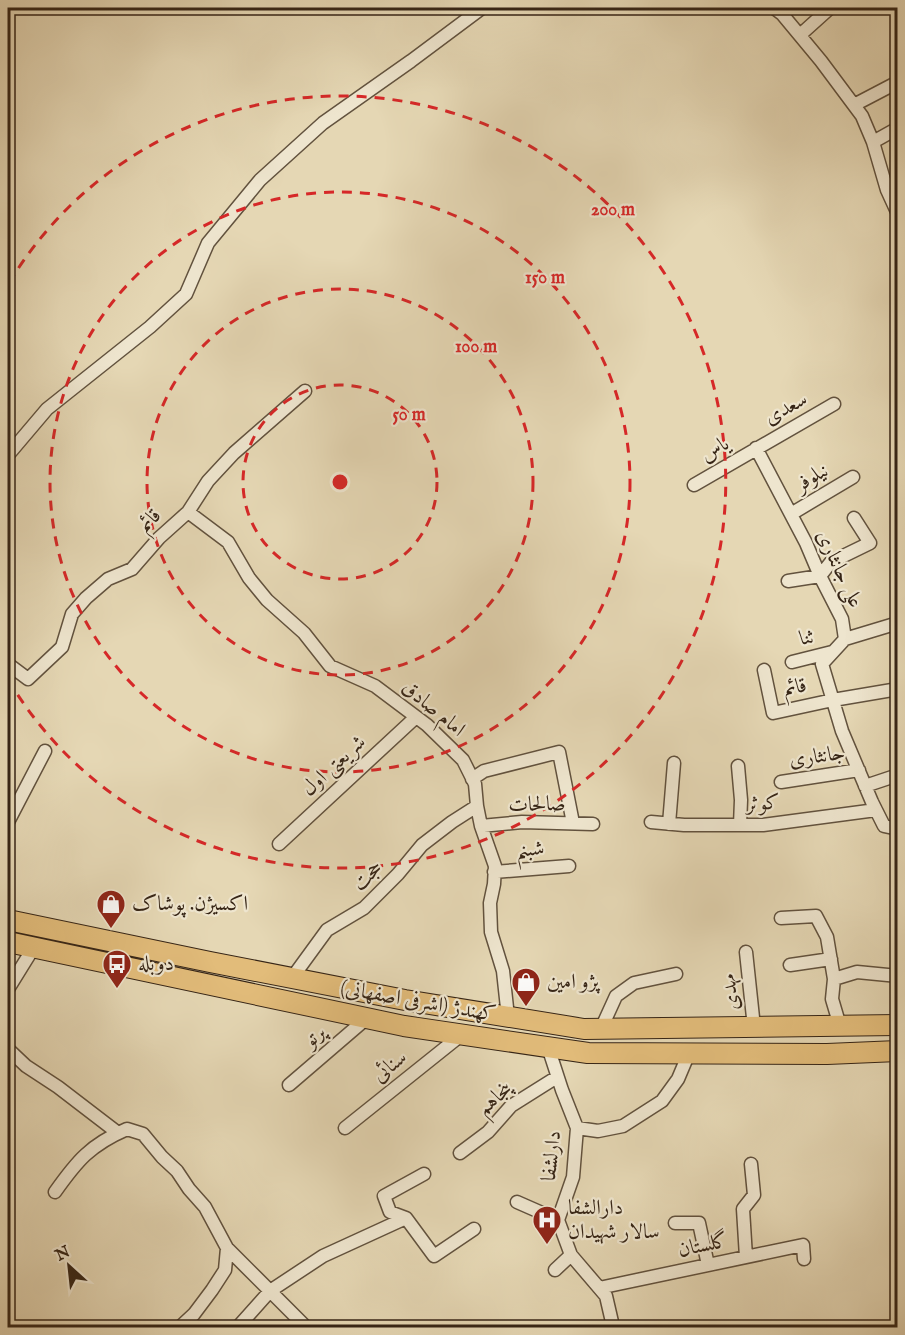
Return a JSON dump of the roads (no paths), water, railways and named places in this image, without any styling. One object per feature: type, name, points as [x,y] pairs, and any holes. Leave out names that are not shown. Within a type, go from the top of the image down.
[{"type":"main road","name":"کهندژ (اشرفی اصفهانی)","points":[[8,920],[405,1000],[584,1029],[897,1025]]},
{"type":"main road","points":[[97,961],[103,940]]},
{"type":"main road","name":"کهندژ (اشرفی اصفهانی)","points":[[8,942],[404,1026],[588,1053],[827,1054],[897,1051]]},
{"type":"main road","points":[[753,1054],[762,1046],[849,1042],[859,1038],[865,1032],[863,1025]]},
{"type":"street","points":[[8,455],[47,409],[150,327],[186,294],[208,243],[260,180],[323,123],[411,62],[482,8]]},
{"type":"street","points":[[774,8],[821,61],[862,116],[897,214]]},
{"type":"street","points":[[800,36],[830,8]]},
{"type":"street","points":[[854,105],[897,82]]},
{"type":"street","points":[[873,142],[897,128]]},
{"type":"street","name":"قائم","points":[[8,664],[28,679],[62,647],[72,614],[86,598],[108,579],[132,569],[159,538],[188,512],[208,481],[234,453],[305,391]]},
{"type":"street","name":"سعدی","points":[[756,448],[834,404]]},
{"type":"street","name":"یاس","points":[[694,485],[756,448]]},
{"type":"street","name":"علی جانثاری","points":[[756,448],[806,543],[842,619],[845,639],[832,652]]},
{"type":"street","name":"نیلوفر","points":[[791,514],[854,477]]},
{"type":"street","name":"امام صادق","points":[[188,512],[228,542],[249,578],[267,600],[304,633],[330,666],[375,686],[427,725],[463,760],[475,784],[481,826],[495,866],[490,903],[491,932],[503,971],[508,1017]]},
{"type":"street","points":[[788,581],[820,576],[831,562],[870,543],[854,518]]},
{"type":"street","points":[[845,639],[897,623]]},
{"type":"street","points":[[832,652],[822,664],[842,731],[884,826],[897,829]]},
{"type":"street","name":"ثنا","points":[[792,662],[832,652]]},
{"type":"street","name":"قائم","points":[[764,670],[772,713],[833,700]]},
{"type":"street","points":[[833,700],[897,689]]},
{"type":"street","name":"شریعتی اول","points":[[279,844],[416,717]]},
{"type":"street","points":[[8,822],[45,751]]},
{"type":"street","points":[[472,779],[484,771],[559,752],[573,823]]},
{"type":"street","points":[[669,824],[674,763]]},
{"type":"street","points":[[738,766],[741,800],[740,825]]},
{"type":"street","name":"جانثاری","points":[[781,782],[859,770]]},
{"type":"street","points":[[865,786],[897,775]]},
{"type":"street","name":"حجت","points":[[292,978],[327,930],[364,908],[398,874],[422,845],[477,806]]},
{"type":"street","name":"کوثر","points":[[651,822],[763,825],[876,810]]},
{"type":"street","name":"صالحات","points":[[481,826],[522,822],[593,824]]},
{"type":"street","name":"شبنم","points":[[494,872],[569,866]]},
{"type":"street","points":[[781,918],[816,916],[827,937],[834,979],[832,999],[840,1026]]},
{"type":"street","points":[[8,989],[34,947]]},
{"type":"street","name":"مهدی","points":[[746,952],[754,1027]]},
{"type":"street","points":[[790,964],[831,959]]},
{"type":"street","points":[[834,979],[857,972],[897,976]]},
{"type":"street","points":[[601,1029],[616,996],[634,983],[676,974]]},
{"type":"street","name":"پرتو","points":[[289,1085],[367,1018]]},
{"type":"street","name":"سنائی","points":[[345,1128],[460,1036]]},
{"type":"street","name":"دارلشفا","points":[[548,1047],[577,1128],[573,1177],[558,1220]]},
{"type":"street","points":[[577,1128],[598,1131],[624,1126],[662,1101],[678,1079],[689,1053]]},
{"type":"street","points":[[9,1054],[58,1087],[118,1133]]},
{"type":"street","name":"پنجاهم","points":[[460,1153],[488,1132],[512,1106],[557,1077]]},
{"type":"street","points":[[55,1192],[83,1156],[106,1138],[127,1129],[143,1134],[177,1171],[204,1207],[227,1248],[306,1327]]},
{"type":"street","points":[[746,1257],[743,1209],[754,1195],[751,1164]]},
{"type":"street","points":[[424,1174],[384,1196],[390,1212],[406,1218],[434,1256],[474,1229]]},
{"type":"street","points":[[517,1202],[558,1220],[572,1255],[606,1296],[612,1322],[608,1328]]},
{"type":"street","points":[[237,1328],[270,1291],[323,1256],[406,1218]]},
{"type":"street","points":[[675,1223],[699,1223],[708,1265]]},
{"type":"street","name":"گلستان","points":[[599,1288],[803,1245],[804,1259]]},
{"type":"street","points":[[179,1328],[194,1314],[225,1270],[227,1248]]},
{"type":"street","points":[[555,1270],[572,1255]]},
{"type":"place","name":"اکسیژن. پوشاک","points":[[111,930]]},
{"type":"place","name":"دوبله","points":[[117,990]]},
{"type":"place","name":"پژو امین","points":[[526,1008]]},
{"type":"place","name":"دارالشفا سالار شهیدان","points":[[547,1246]]}]
